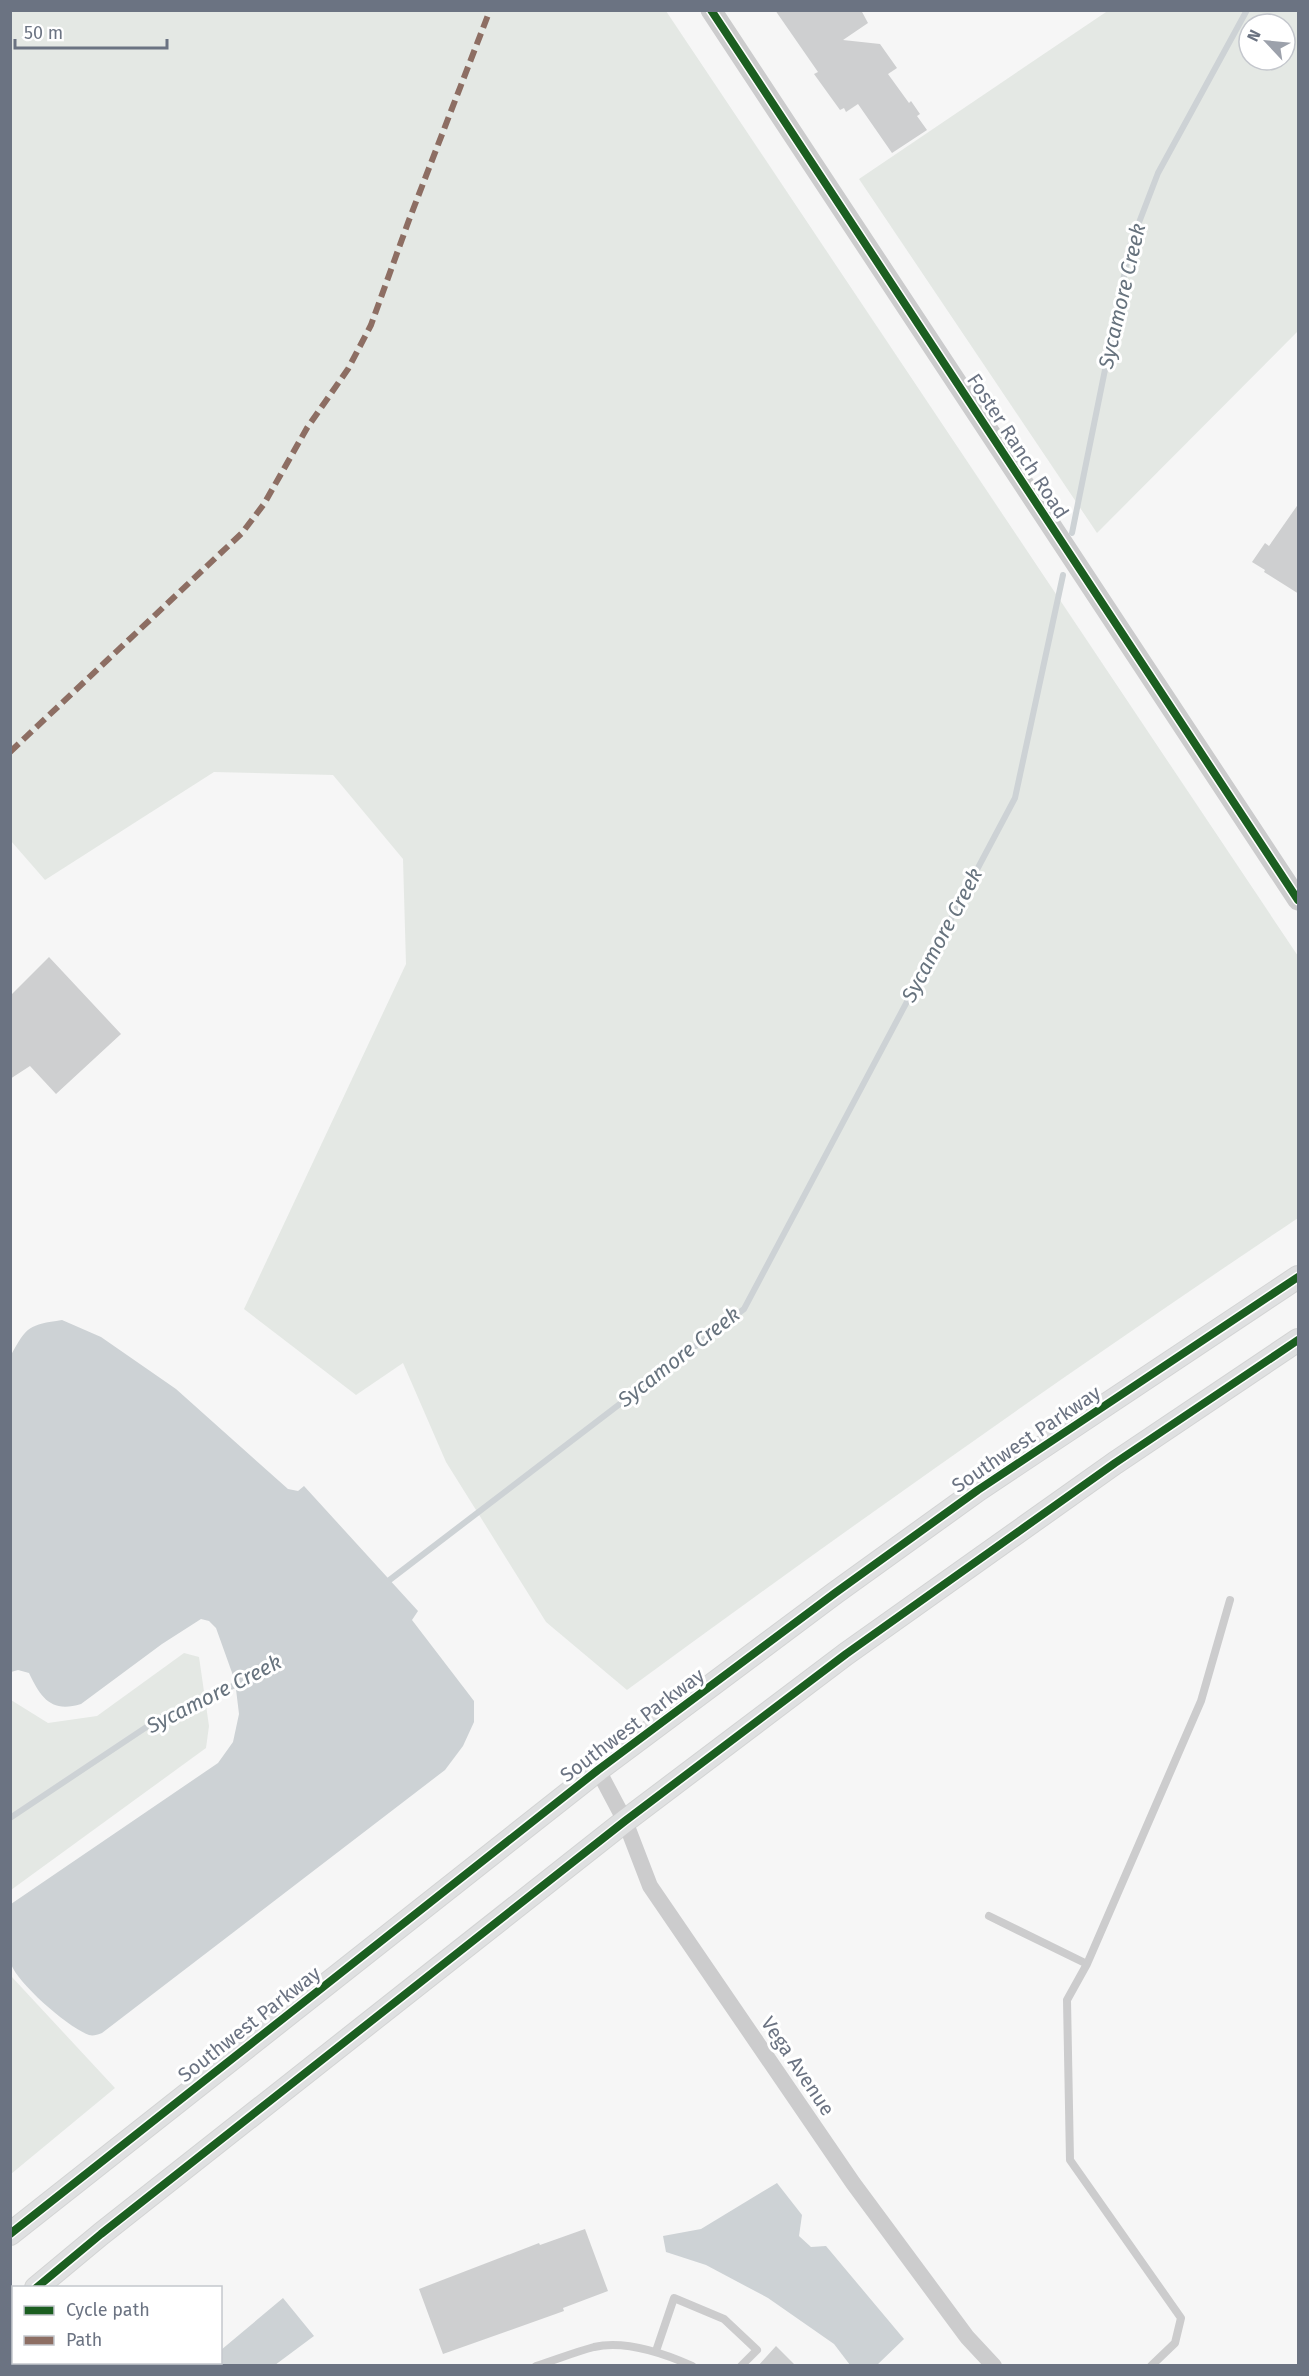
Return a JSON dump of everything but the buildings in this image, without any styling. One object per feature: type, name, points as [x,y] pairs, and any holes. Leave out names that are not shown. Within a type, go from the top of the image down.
[{"type":"main road","name":"Southwest Parkway","points":[[10,2234],[598,1770],[835,1593],[969,1497],[1299,1277]]},
{"type":"main road","points":[[38,2286],[101,2234],[625,1821],[846,1654],[1115,1463],[1299,1340]]},
{"type":"street","name":"Foster Ranch Road","points":[[711,10],[1299,900]]},
{"type":"street","name":"Vega Avenue","points":[[598,1770],[625,1821],[650,1886],[853,2183],[967,2337],[994,2366]]},
{"type":"lane","points":[[1152,2366],[1176,2343],[1181,2318],[1070,2160],[1067,2000],[1087,1964],[1201,1701],[1230,1600]]},
{"type":"lane","points":[[989,1917],[1087,1964]]},
{"type":"lane","points":[[656,2351],[674,2298],[724,2319],[757,2349],[741,2366]]},
{"type":"lane","points":[[536,2366],[596,2347],[637,2347],[656,2351],[692,2366]]},
{"type":"shaded area","points":[[1109,10],[1298,11],[1298,331],[1097,533],[859,179]]},
{"type":"shaded area","points":[[10,11],[666,11],[1298,956],[1298,1218],[960,1450],[627,1690],[546,1622],[446,1462],[403,1363],[356,1395],[244,1309],[406,964],[403,859],[333,775],[214,772],[45,880],[11,841]]},
{"type":"shaded area","points":[[62,1320],[101,1337],[176,1389],[288,1489],[298,1491],[304,1486],[418,1611],[412,1620],[474,1701],[474,1722],[463,1746],[445,1770],[102,2033],[94,2035],[80,2031],[57,2015],[23,1983],[16,1973],[11,1964],[9,1952],[11,1904],[218,1763],[233,1742],[239,1714],[235,1681],[216,1628],[209,1621],[201,1619],[162,1644],[81,1704],[55,1705],[38,1690],[29,1673],[18,1670],[11,1672],[11,1355],[30,1328]]},
{"type":"shaded area","points":[[184,1653],[199,1657],[209,1726],[206,1748],[11,1890],[11,1700],[48,1723],[97,1716]]},
{"type":"shaded area","points":[[11,1976],[115,2088],[11,2174]]},
{"type":"shaded area","points":[[777,2183],[802,2215],[799,2236],[811,2247],[826,2246],[904,2339],[877,2365],[850,2365],[834,2344],[768,2298],[706,2265],[666,2252],[663,2236],[701,2229]]},
{"type":"shaded area","points":[[283,2298],[314,2336],[275,2365],[202,2365],[222,2364],[222,2349]]},
{"type":"waterway","name":"Sycamore Creek","points":[[1072,533],[1130,246],[1158,173],[1247,10]]},
{"type":"waterway","name":"Sycamore Creek","points":[[383,1585],[744,1309],[1015,798],[1063,575]]},
{"type":"waterway","name":"Sycamore Creek","points":[[10,1818],[160,1718],[242,1682]]},
{"type":"marked path","points":[[10,752],[242,533],[264,504],[307,428],[348,369],[371,325],[490,10]]},
{"type":"cycle path","points":[[711,10],[1298,900]]},
{"type":"cycle path","points":[[10,2234],[598,1770],[835,1593],[978,1490],[1298,1277]]},
{"type":"cycle path","points":[[38,2286],[101,2234],[625,1821],[846,1654],[1115,1463],[1298,1340]]}]
